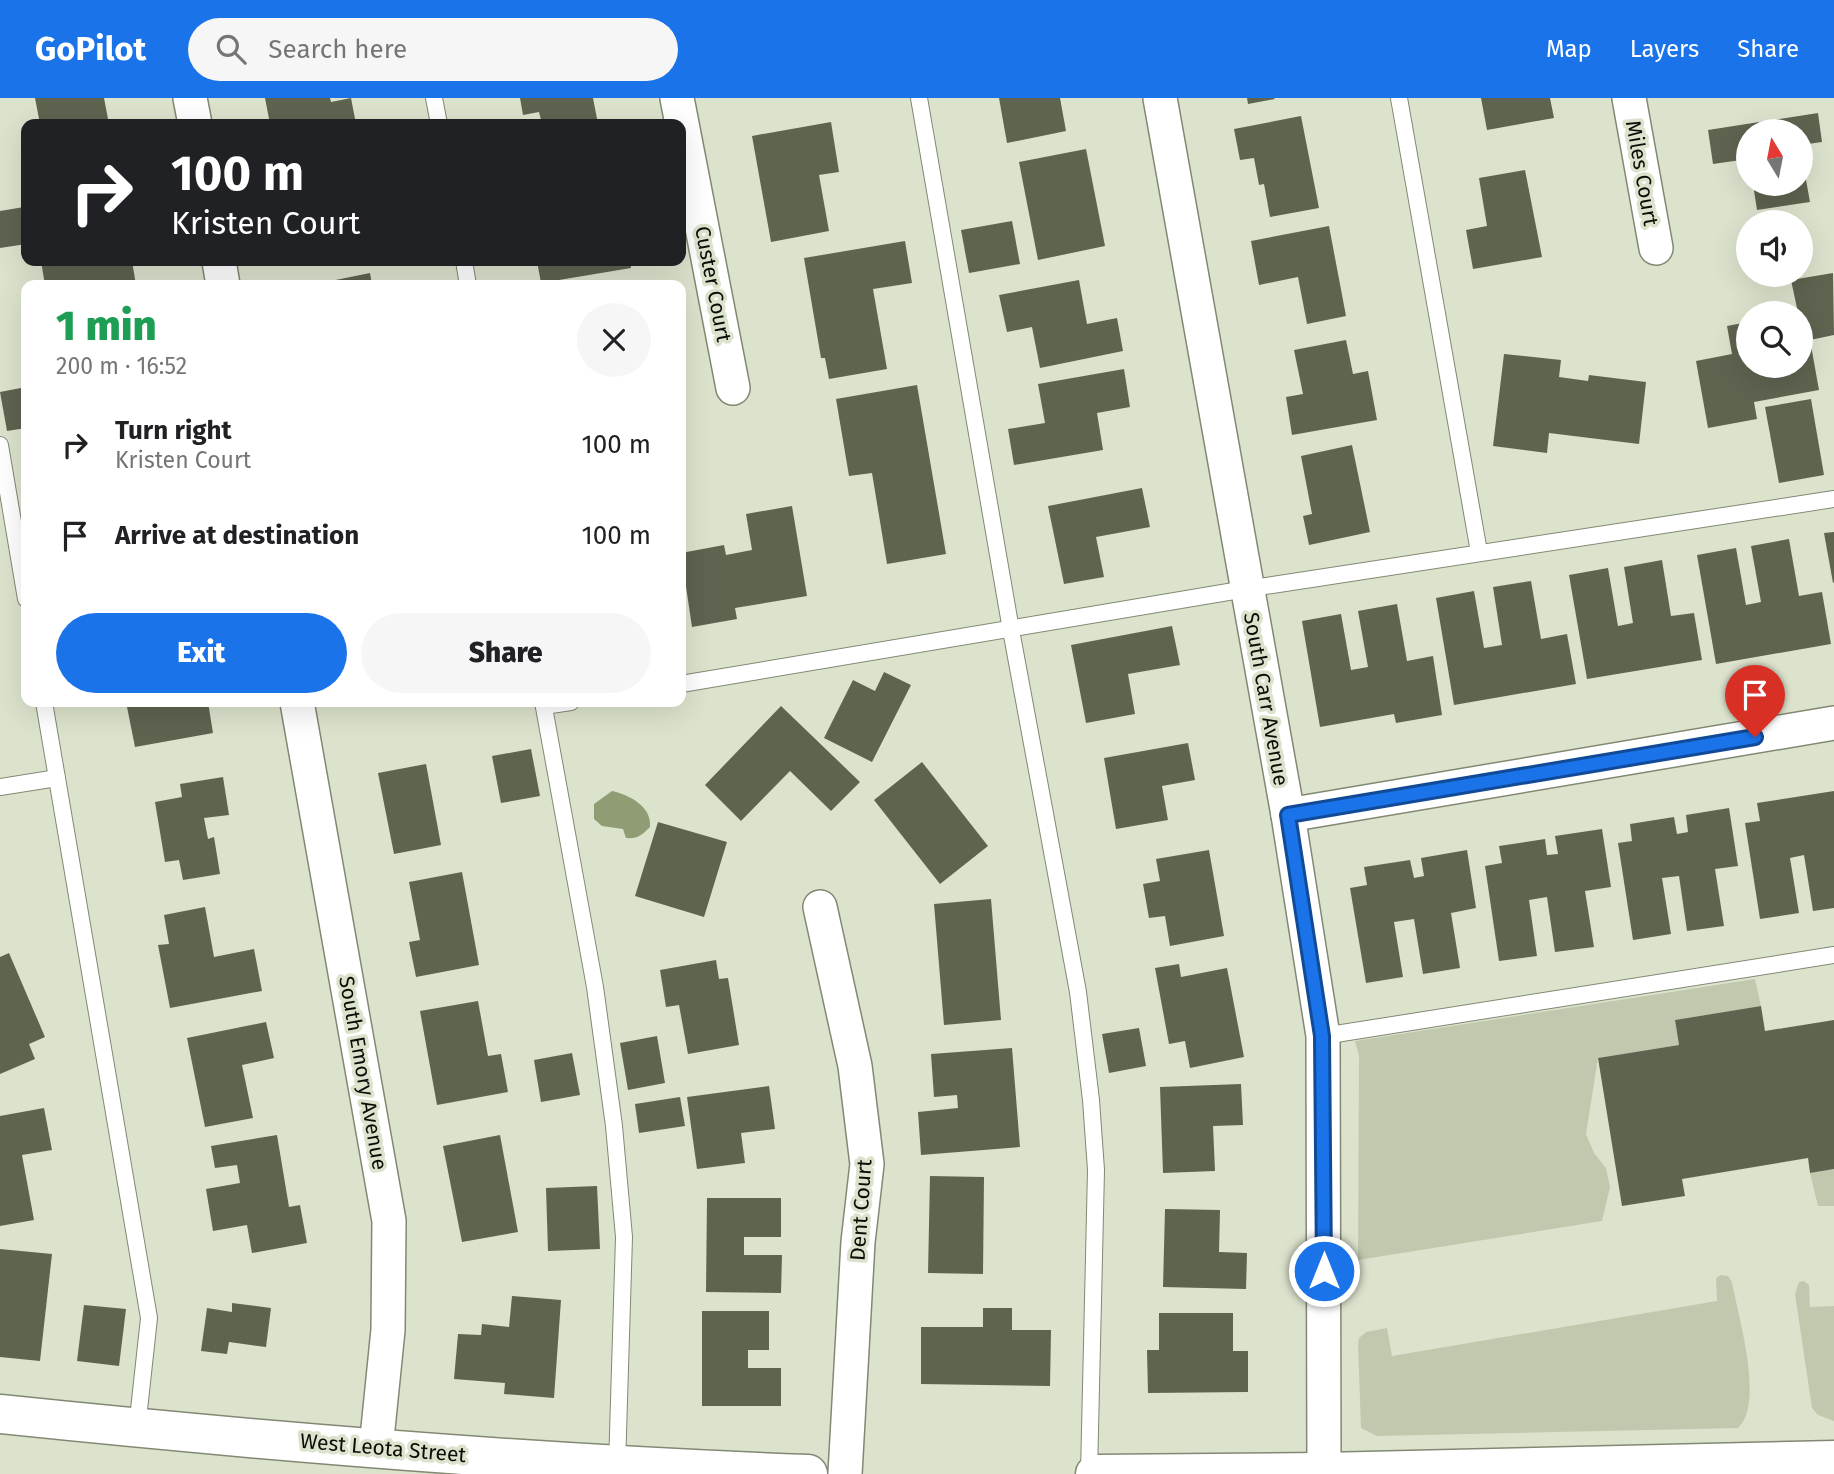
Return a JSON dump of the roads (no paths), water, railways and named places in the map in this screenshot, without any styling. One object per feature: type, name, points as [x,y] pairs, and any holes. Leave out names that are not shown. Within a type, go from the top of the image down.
[{"type":"street","points":[[190,98],[194,119]]},
{"type":"street","name":"Custer Court","points":[[677,98],[681,119]]},
{"type":"street","name":"South Carr Avenue","points":[[1160,98],[1288,815],[1322,1036],[1325,1472]]},
{"type":"street","name":"Miles Court","points":[[1629,98],[1656,248]]},
{"type":"street","name":"Custer Court","points":[[686,145],[733,388]]},
{"type":"street","name":"South Emory Avenue","points":[[298,707],[389,1222],[388,1330],[376,1448]]},
{"type":"street","points":[[1288,815],[1834,723]]},
{"type":"street","name":"Dent Court","points":[[820,907],[855,1066],[867,1164],[858,1242],[845,1474]]},
{"type":"street","name":"West Leota Street","points":[[0,1414],[136,1429],[617,1467],[808,1474]]},
{"type":"street","points":[[1096,1474],[1325,1472],[1834,1460]]},
{"type":"lane","points":[[434,98],[438,119]]},
{"type":"lane","points":[[919,98],[1011,630],[1078,992],[1096,1170],[1089,1474]]},
{"type":"lane","points":[[1399,98],[1479,552]]},
{"type":"lane","points":[[0,445],[21,569]]},
{"type":"lane","points":[[686,683],[1247,589],[1834,499]]},
{"type":"lane","points":[[45,707],[149,1318],[136,1429]]},
{"type":"lane","points":[[545,707],[595,987],[614,1126],[624,1237],[617,1467]]},
{"type":"lane","points":[[0,786],[57,778]]},
{"type":"lane","points":[[1322,1036],[1834,955]]}]
